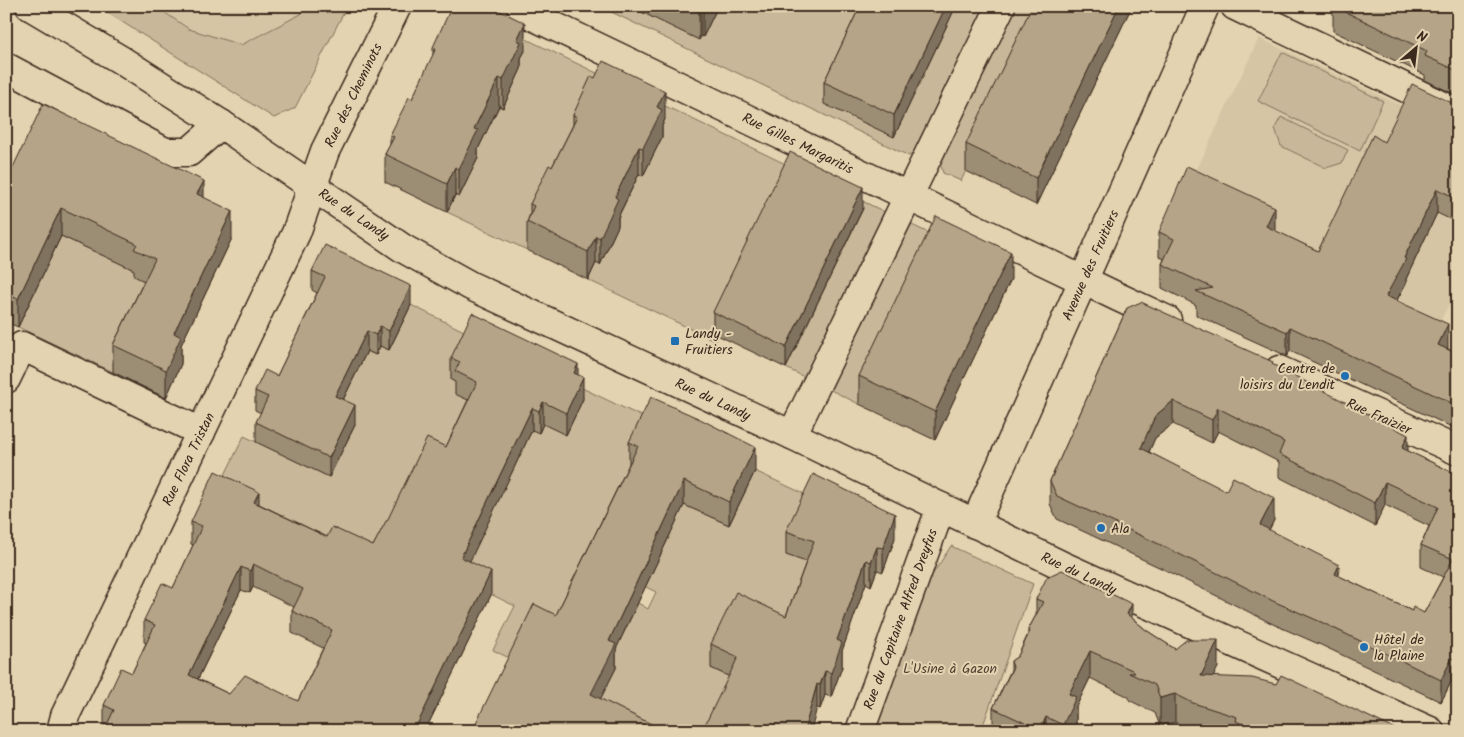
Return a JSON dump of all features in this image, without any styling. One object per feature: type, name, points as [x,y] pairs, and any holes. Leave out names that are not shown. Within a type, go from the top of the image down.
[{"type":"street","name":"Rue du Landy","points":[[30,6],[221,124],[404,249],[472,286],[792,435],[1065,567],[1430,731]]},
{"type":"street","name":"Rue des Cheminots","points":[[313,186],[325,151],[397,6]]},
{"type":"street","name":"Rue Gilles Margaritis","points":[[512,6],[1083,280]]},
{"type":"street","points":[[792,435],[1001,6]]},
{"type":"street","name":"Avenue des Fruitiers","points":[[976,524],[1205,6]]},
{"type":"street","points":[[1235,6],[1458,113]]},
{"type":"street","points":[[12,80],[164,152],[188,152],[221,124]]},
{"type":"street","name":"Rue Flora Tristan","points":[[61,731],[65,716],[296,233],[313,186]]},
{"type":"street","points":[[1083,280],[1190,330]]},
{"type":"street","points":[[6,379],[22,346],[201,432]]},
{"type":"street","name":"Rue Fraizier","points":[[1261,362],[1458,452]]},
{"type":"street","name":"Rue du Capitaine Alfred Dreyfus","points":[[860,731],[941,507]]},
{"type":"shaded area","points":[[97,6],[347,6],[295,108],[274,118]]},
{"type":"shaded area","points":[[1259,38],[1411,110],[1458,201],[1458,308],[1449,304],[1425,352],[1356,382],[1162,288],[1174,264],[1159,256],[1187,190]]},
{"type":"green space","points":[[97,6],[155,6],[189,29],[241,45],[301,14],[304,6],[347,6],[295,108],[274,118]]},
{"type":"green space","points":[[599,6],[1045,6],[961,181],[943,173],[939,159],[919,150],[909,156]]},
{"type":"green space","points":[[468,11],[939,238],[859,404],[786,368],[863,209],[713,333],[718,336],[716,341],[588,280],[596,263],[600,265],[615,224],[639,174],[643,176],[661,137],[527,250],[447,212],[499,106],[503,108]]},
{"type":"green space","points":[[1282,52],[1383,101],[1360,151],[1258,101]]},
{"type":"green space","points":[[1281,117],[1348,150],[1342,163],[1326,168],[1281,146],[1275,128]]},
{"type":"green space","points":[[61,236],[137,271],[160,289],[152,291],[113,372],[18,327]]},
{"type":"green space","points":[[411,305],[472,335],[460,384],[528,428],[543,424],[578,386],[651,421],[574,603],[625,630],[638,603],[648,609],[656,592],[640,584],[684,505],[729,525],[755,471],[813,498],[814,565],[786,640],[711,668],[767,695],[714,731],[671,731],[619,713],[493,650],[515,606],[386,543],[368,579],[216,493],[244,436],[330,477],[316,407],[347,341],[375,355],[380,346],[389,350]]},
{"type":"green space","name":"L'Usine à Gazon","points":[[951,546],[1033,584],[981,731],[874,731],[927,583]]},
{"type":"building","points":[[457,6],[490,6],[525,23],[517,40],[521,42],[503,80],[499,78],[474,129],[478,130],[459,169],[455,167],[447,184],[385,154],[394,137],[390,135],[409,97],[412,99],[436,48],[433,47],[451,8],[455,9]]},
{"type":"building","points":[[687,6],[705,6],[699,12]]},
{"type":"building","points":[[860,6],[946,6],[894,115],[824,82]]},
{"type":"building","points":[[1032,6],[1119,6],[1036,178],[966,144]]},
{"type":"building","points":[[1333,6],[1458,6],[1458,71],[1425,56],[1427,51]]},
{"type":"building","points":[[603,61],[665,91],[657,107],[662,110],[643,148],[639,147],[615,197],[618,199],[600,238],[596,236],[588,252],[527,222],[534,206],[530,204],[549,165],[552,167],[577,117],[573,115],[591,76],[595,78]]},
{"type":"building","points":[[1412,84],[1458,104],[1458,199],[1437,189],[1404,258],[1406,259],[1386,296],[1448,324],[1438,345],[1458,354],[1458,406],[1290,327],[1287,332],[1196,291],[1213,288],[1162,264],[1174,239],[1159,232],[1187,166],[1275,207],[1266,226],[1318,251],[1373,135],[1384,142]]},
{"type":"building","points":[[43,104],[204,181],[197,194],[232,211],[174,333],[181,337],[166,370],[113,345],[155,259],[134,249],[137,244],[61,208],[18,299],[6,294],[6,182]]},
{"type":"building","points":[[790,152],[863,187],[786,347],[713,312]]},
{"type":"building","points":[[936,216],[1011,252],[935,412],[859,376]]},
{"type":"building","points":[[325,245],[411,286],[389,331],[380,326],[376,335],[367,331],[335,396],[355,405],[329,458],[256,422],[268,397],[255,391],[265,370],[277,376],[325,277],[312,271]]},
{"type":"building","points":[[1141,302],[1273,362],[1272,364],[1408,435],[1402,448],[1458,475],[1458,661],[1452,658],[1441,680],[1057,496],[1050,481],[1127,308]],"holes":[[[1173,401],[1212,420],[1218,408],[1284,442],[1279,454],[1375,503],[1385,482],[1438,507],[1421,545],[1453,559],[1424,613],[1413,607],[1412,611],[1335,574],[1339,565],[1260,525],[1274,498],[1233,477],[1226,491],[1141,448],[1155,416]]]},
{"type":"building","points":[[472,313],[578,364],[574,373],[583,377],[566,413],[543,402],[539,411],[532,408],[461,557],[491,572],[414,731],[104,731],[114,710],[104,705],[121,668],[132,673],[155,625],[144,620],[162,583],[173,588],[202,526],[191,522],[215,471],[259,492],[254,502],[327,537],[332,527],[373,546],[427,438],[446,447],[477,382],[455,371],[460,362],[451,358]],"holes":[[[253,564],[303,589],[292,611],[332,630],[298,701],[245,675],[229,694],[189,675],[241,567],[250,571]]]},
{"type":"building","points":[[651,397],[755,447],[729,502],[684,481],[609,641],[616,644],[591,694],[665,731],[544,731],[528,723],[524,731],[472,731],[534,604],[556,615],[638,446],[629,442]]},
{"type":"building","points":[[813,474],[895,514],[883,548],[877,547],[871,562],[866,560],[837,640],[842,643],[831,673],[825,671],[820,685],[817,684],[804,731],[702,731],[738,657],[711,644],[736,592],[786,616],[814,541],[786,531]]},
{"type":"building","points":[[1062,570],[1132,604],[1127,614],[1146,630],[1175,649],[1186,640],[1218,640],[1201,676],[1252,678],[1276,684],[1281,675],[1399,731],[1258,731],[1236,721],[1237,717],[1193,703],[1175,694],[1160,698],[1155,685],[1129,673],[1135,673],[1132,670],[1090,651],[1069,694],[1076,697],[1063,725],[1046,717],[1040,730],[993,708],[1013,667],[1011,661],[1018,656],[1030,631],[1028,630],[1043,602],[1036,599],[1047,577]]},
{"type":"place","name":"Landy - Fruitiers","points":[[675,341]]},
{"type":"place","name":"Centre de loisirs du Lendit","points":[[1345,376]]},
{"type":"place","name":"Ala","points":[[1101,528]]},
{"type":"place","name":"Hôtel de la Plaine","points":[[1364,647]]}]
